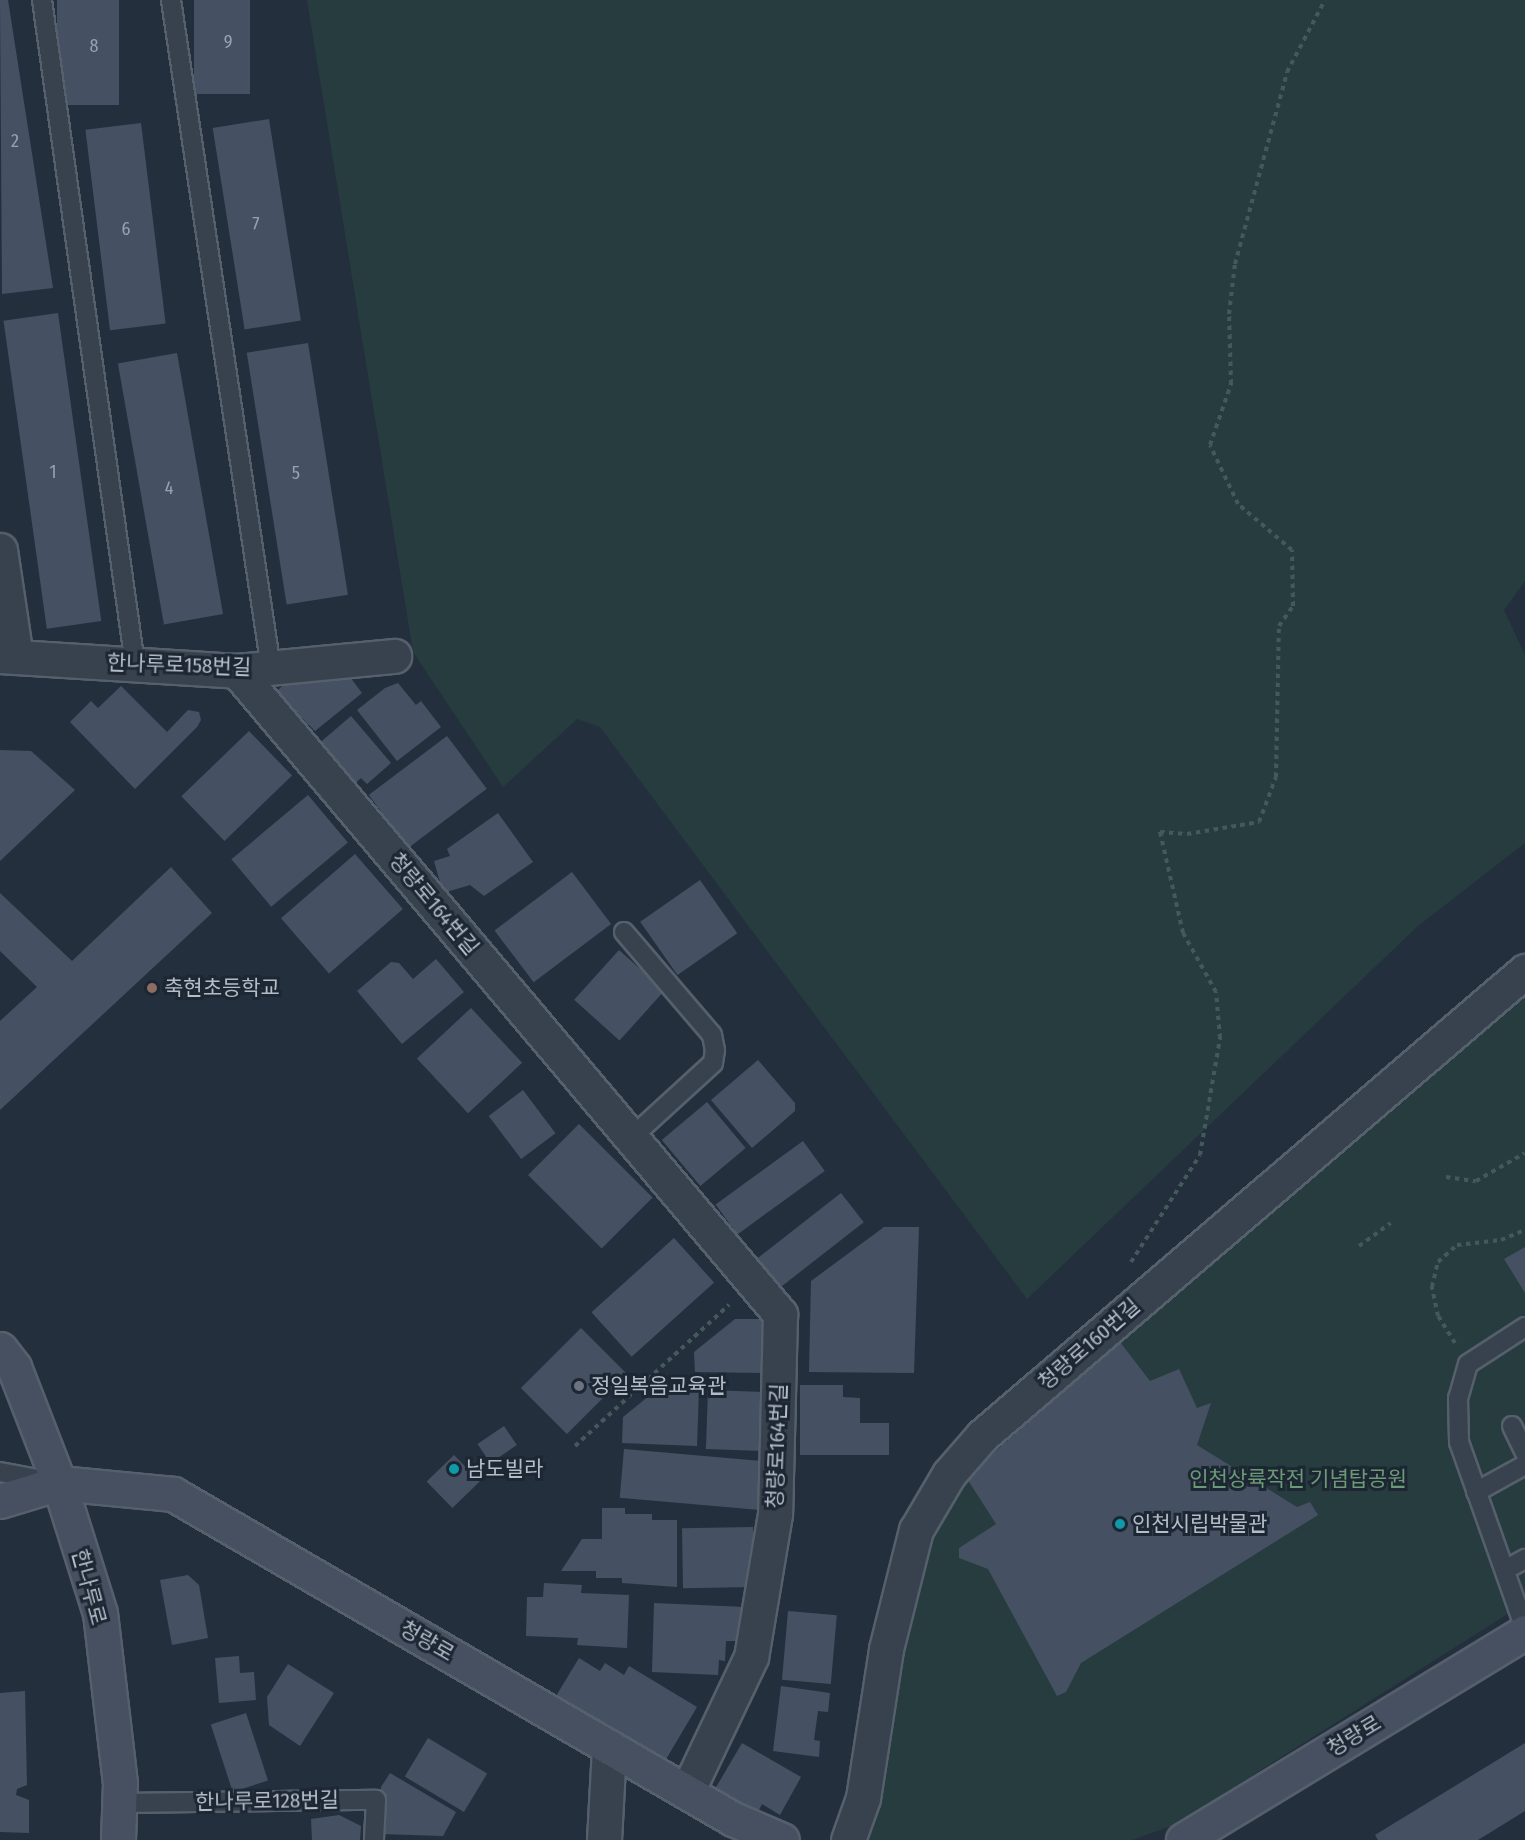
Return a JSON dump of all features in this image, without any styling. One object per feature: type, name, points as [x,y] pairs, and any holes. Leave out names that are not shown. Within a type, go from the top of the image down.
[{"type":"street","points":[[0,550],[8,656]]},
{"type":"street","name":"한나루로158번길","points":[[8,656],[237,671],[394,656]]},
{"type":"street","name":"청량로164번길","points":[[237,671],[780,1314],[775,1514],[750,1658],[687,1792]]},
{"type":"street","name":"청량로160번길","points":[[848,1840],[863,1797],[886,1649],[915,1530],[949,1474],[982,1436],[1525,971]]},
{"type":"street","name":"한나루로","points":[[0,1349],[14,1367],[59,1483],[100,1613],[120,1783],[118,1840]]},
{"type":"street","name":"청량로","points":[[0,1501],[59,1483],[173,1494],[733,1819],[782,1840]]},
{"type":"street","name":"청량로","points":[[1183,1840],[1525,1630]]},
{"type":"street","points":[[604,1840],[609,1747]]},
{"type":"lane","points":[[42,0],[135,664]]},
{"type":"lane","points":[[171,0],[271,668]]},
{"type":"lane","points":[[624,932],[712,1035],[715,1050],[713,1063],[631,1138]]},
{"type":"lane","points":[[1525,1327],[1468,1364],[1458,1398],[1459,1442],[1525,1630]]},
{"type":"lane","points":[[1512,1426],[1525,1453]]},
{"type":"lane","points":[[1476,1492],[1525,1465]]},
{"type":"lane","name":"청량로","points":[[0,1472],[59,1483]]},
{"type":"lane","points":[[1505,1570],[1525,1559]]},
{"type":"lane","name":"한나루로128번길","points":[[119,1803],[376,1800],[374,1840]]},
{"type":"path","points":[[1128,1267],[1200,1155],[1220,1038],[1216,992],[1183,933],[1160,832],[1187,834],[1259,822],[1276,777],[1279,626],[1293,606],[1292,550],[1238,504],[1210,445],[1232,384],[1229,314],[1235,264],[1287,72],[1325,0]]},
{"type":"path","points":[[1446,1177],[1476,1181],[1525,1154]]},
{"type":"path","points":[[1359,1246],[1391,1223]]},
{"type":"path","points":[[1468,1364],[1438,1316],[1432,1287],[1438,1262],[1457,1245],[1501,1240],[1525,1230]]},
{"type":"path","points":[[575,1446],[754,1282]]},
{"type":"green space","points":[[307,0],[1525,0],[1525,581],[1504,610],[1525,655],[1525,843],[1418,926],[1027,1299],[600,727],[577,719],[503,787],[413,652]]},
{"type":"green space","name":"인천상륙작전 기념탑공원","points":[[1525,981],[1525,1603],[1174,1825],[1132,1840],[860,1840],[877,1796],[924,1536],[983,1452]]},
{"type":"building","points":[[0,0],[8,0],[53,288],[2,294]]},
{"type":"building","points":[[57,0],[119,0],[119,105],[57,105]]},
{"type":"building","points":[[194,0],[250,0],[250,94],[194,94]]},
{"type":"building","points":[[269,119],[301,320],[245,329],[213,128]]},
{"type":"building","points":[[141,123],[166,323],[110,330],[85,130]]},
{"type":"building","points":[[58,313],[101,621],[47,629],[4,321]]},
{"type":"building","points":[[308,343],[348,595],[287,605],[247,353]]},
{"type":"building","points":[[177,353],[223,614],[164,624],[118,363]]},
{"type":"building","points":[[344,669],[362,693],[315,731],[299,715],[291,717],[272,701],[276,692],[291,677]]},
{"type":"building","points":[[398,683],[416,705],[421,701],[441,727],[397,761],[357,710],[385,688]]},
{"type":"building","points":[[121,686],[167,732],[188,710],[199,712],[201,720],[197,727],[135,789],[70,722],[91,701],[98,708]]},
{"type":"building","points":[[351,716],[391,763],[367,784],[361,778],[351,787],[316,746]]},
{"type":"building","points":[[249,731],[292,776],[224,841],[181,796]]},
{"type":"building","points":[[447,736],[487,789],[408,848],[369,795]]},
{"type":"building","points":[[0,750],[31,751],[75,790],[0,861]]},
{"type":"building","points":[[308,795],[348,842],[271,907],[231,859]]},
{"type":"building","points":[[498,813],[533,862],[484,896],[470,885],[443,893],[434,861],[450,856],[447,849]]},
{"type":"building","points":[[355,854],[403,909],[329,973],[281,918]]},
{"type":"building","points":[[171,867],[212,913],[0,1110],[0,1021],[37,987],[0,951],[0,893],[72,961]]},
{"type":"building","points":[[572,872],[611,924],[534,982],[495,930]]},
{"type":"building","points":[[700,880],[737,933],[677,975],[640,922]]},
{"type":"building","points":[[619,950],[664,991],[620,1041],[574,1000]]},
{"type":"building","points":[[436,959],[464,992],[402,1044],[357,991],[391,962],[399,963],[413,979]]},
{"type":"building","points":[[471,1008],[522,1063],[468,1113],[417,1058]]},
{"type":"building","points":[[758,1060],[795,1103],[795,1111],[752,1148],[711,1100]]},
{"type":"building","points":[[523,1090],[555,1133],[521,1159],[489,1116]]},
{"type":"building","points":[[707,1102],[746,1148],[700,1186],[662,1140]]},
{"type":"building","points":[[579,1124],[653,1198],[602,1248],[528,1175]]},
{"type":"building","points":[[803,1141],[825,1171],[737,1234],[716,1204]]},
{"type":"building","points":[[841,1193],[864,1222],[780,1287],[757,1258]]},
{"type":"building","points":[[884,1227],[919,1227],[914,1373],[809,1372],[811,1281]]},
{"type":"building","points":[[674,1238],[714,1283],[632,1357],[592,1312]]},
{"type":"building","points":[[1525,1247],[1525,1293],[1504,1259]]},
{"type":"building","points":[[735,1319],[771,1319],[769,1373],[695,1372],[694,1352]]},
{"type":"building","points":[[581,1328],[627,1374],[567,1434],[521,1388]]},
{"type":"building","points":[[1120,1342],[1150,1381],[1179,1369],[1197,1408],[1211,1403],[1197,1445],[1297,1507],[1310,1502],[1318,1515],[1081,1663],[1066,1692],[1057,1696],[988,1569],[959,1558],[959,1548],[996,1524],[966,1477]]},
{"type":"building","points":[[800,1385],[843,1385],[843,1397],[860,1398],[860,1423],[889,1423],[889,1455],[800,1455]]},
{"type":"building","points":[[660,1387],[699,1388],[697,1446],[622,1443],[623,1417]]},
{"type":"building","points":[[708,1390],[765,1392],[763,1451],[706,1449]]},
{"type":"building","points":[[504,1426],[517,1445],[490,1463],[477,1444]]},
{"type":"building","points":[[624,1449],[761,1461],[757,1510],[620,1498]]},
{"type":"building","name":"남도빌라","points":[[454,1455],[480,1482],[452,1508],[427,1481]]},
{"type":"building","points":[[602,1508],[625,1508],[625,1514],[652,1514],[652,1520],[677,1520],[677,1587],[622,1583],[622,1578],[596,1578],[596,1571],[561,1571],[582,1539],[602,1539]]},
{"type":"building","points":[[753,1527],[754,1587],[683,1588],[682,1528]]},
{"type":"building","points":[[188,1575],[199,1585],[208,1638],[172,1645],[160,1580]]},
{"type":"building","points":[[544,1583],[582,1585],[581,1593],[629,1595],[627,1648],[577,1645],[578,1638],[526,1636],[527,1597],[543,1597]]},
{"type":"building","points":[[654,1603],[745,1607],[743,1641],[726,1641],[725,1661],[719,1660],[718,1675],[652,1672]]},
{"type":"building","points":[[788,1611],[837,1615],[831,1684],[782,1680]]},
{"type":"building","points":[[239,1656],[240,1673],[254,1672],[256,1700],[219,1703],[215,1658]]},
{"type":"building","points":[[579,1658],[600,1671],[605,1663],[624,1675],[629,1666],[697,1707],[665,1761],[556,1696]]},
{"type":"building","points":[[288,1664],[334,1693],[300,1746],[269,1725],[267,1697]]},
{"type":"building","points":[[781,1686],[830,1693],[828,1712],[818,1711],[814,1740],[820,1741],[819,1757],[773,1751]]},
{"type":"building","points":[[25,1691],[27,1785],[17,1789],[16,1795],[29,1800],[29,1833],[0,1832],[0,1693]]},
{"type":"building","points":[[246,1713],[268,1781],[233,1792],[211,1724]]},
{"type":"building","points":[[428,1738],[487,1774],[464,1812],[405,1777]]},
{"type":"building","points":[[742,1743],[801,1777],[780,1815],[762,1804],[757,1814],[715,1789]]},
{"type":"building","points":[[1525,1743],[1525,1811],[1478,1840],[1378,1840],[1375,1835]]},
{"type":"building","points":[[390,1773],[456,1812],[443,1836],[380,1834],[381,1787]]},
{"type":"building","points":[[339,1815],[361,1826],[360,1840],[312,1840],[311,1819]]},
{"type":"place","name":"축현초등학교","points":[[152,988]]},
{"type":"place","name":"정일복음교육관","points":[[579,1386]]},
{"type":"place","name":"남도빌라","points":[[454,1469]]},
{"type":"place","name":"인천시립박물관","points":[[1120,1524]]}]
